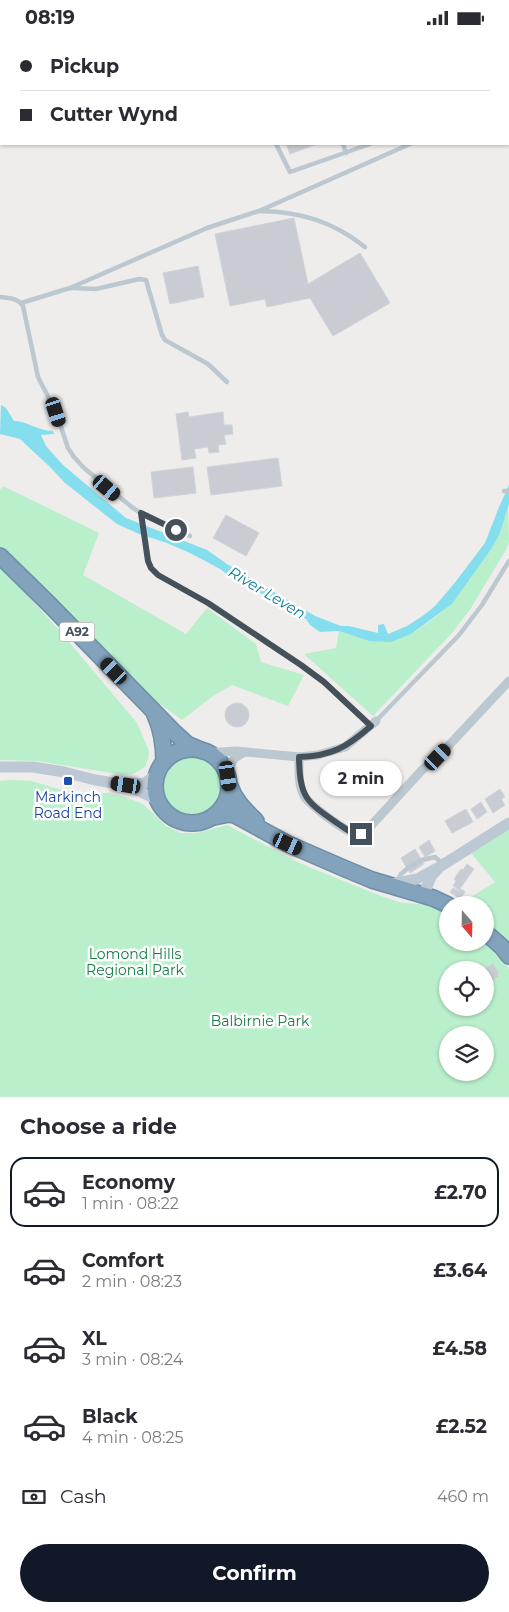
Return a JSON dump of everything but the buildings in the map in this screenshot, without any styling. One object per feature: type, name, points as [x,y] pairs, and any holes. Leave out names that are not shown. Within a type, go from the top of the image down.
[{"type":"highway","name":"A92","points":[[0,557],[187,744],[206,752],[220,761],[233,795],[269,833]]},
{"type":"highway","name":"A92","points":[[153,710],[159,723],[164,750],[161,768],[155,783],[158,800],[163,809],[172,817],[182,822],[198,823],[214,817],[228,814],[235,815],[288,844],[372,880],[390,884],[439,901]]},
{"type":"highway","points":[[161,768],[172,755],[182,751],[192,749],[206,752]]},
{"type":"highway","points":[[214,817],[225,803],[229,781]]},
{"type":"highway","points":[[494,939],[509,957]]},
{"type":"main road","points":[[0,767],[33,767],[126,785],[158,800]]},
{"type":"main road","points":[[126,785],[145,783],[161,768]]},
{"type":"main road","points":[[390,884],[417,879],[509,823]]},
{"type":"main road","points":[[423,895],[432,875],[442,865]]},
{"type":"street","points":[[299,757],[301,785],[308,801],[315,808],[352,833],[361,834],[368,829],[422,770],[438,757],[509,681]]},
{"type":"street","points":[[206,752],[246,752],[299,757],[333,752],[345,747],[374,723]]},
{"type":"street","points":[[229,781],[233,758],[246,752]]},
{"type":"lane","points":[[276,145],[290,172],[367,145]]},
{"type":"lane","points":[[343,145],[346,153]]},
{"type":"lane","points":[[0,297],[21,303],[70,288],[207,228],[258,211],[408,145]]},
{"type":"lane","points":[[258,211],[278,211],[311,217],[341,230],[365,247]]},
{"type":"lane","points":[[70,288],[96,289],[139,279],[146,280],[165,340],[208,363],[227,382]]},
{"type":"lane","points":[[21,303],[25,312],[38,377],[56,412],[68,448],[84,468],[142,516],[190,536]]},
{"type":"lane","points":[[142,516],[151,568],[158,575],[208,603],[301,665],[374,723],[459,635],[482,605],[509,561]]},
{"type":"green space","points":[[3,486],[99,533],[83,575],[186,634],[207,608],[256,644],[261,662],[304,675],[288,706],[232,685],[213,696],[182,720],[157,702],[0,548],[0,490]]},
{"type":"green space","points":[[508,506],[509,542],[507,548],[471,608],[452,633],[373,716],[304,654],[336,648],[339,631],[369,641],[411,634],[429,622],[452,604],[492,548],[500,533]]},
{"type":"green space","points":[[0,565],[59,630],[137,723],[149,751],[145,767],[133,774],[125,775],[37,761],[0,760]]},
{"type":"green space","points":[[187,757],[199,757],[215,765],[221,775],[223,787],[221,799],[215,809],[199,817],[187,817],[171,809],[163,793],[163,781],[171,765]]},
{"type":"green space","name":"Lomond Hills Regional Park","points":[[0,781],[31,781],[76,794],[108,793],[125,797],[143,804],[166,826],[181,833],[197,833],[227,825],[297,862],[331,876],[399,902],[427,905],[439,910],[439,951],[494,950],[509,969],[509,1097],[0,1097]]},
{"type":"green space","points":[[509,829],[509,944],[494,929],[494,896],[473,896],[495,882],[471,853]]},
{"type":"water","name":"River Leven","points":[[1,405],[6,408],[14,421],[53,431],[54,434],[41,435],[46,446],[63,465],[126,518],[207,550],[227,564],[315,616],[341,626],[378,633],[378,625],[384,624],[388,634],[407,626],[424,615],[435,606],[453,585],[485,543],[509,485],[509,504],[500,533],[492,548],[452,604],[411,634],[391,642],[369,641],[339,631],[320,632],[310,625],[306,619],[192,554],[117,524],[65,483],[20,439],[0,434]]},
{"type":"place","name":"Markinch Road End","points":[[68,781]]},
{"type":"route","points":[[176,530],[141,513],[148,561],[151,568],[158,575],[189,591],[301,665],[324,682],[371,726],[345,747],[333,752],[299,757],[299,777],[304,795],[308,801],[315,808],[352,833],[361,834]]},
{"type":"park label","name":"Balbirnie Park","points":[[260,1021]]}]
